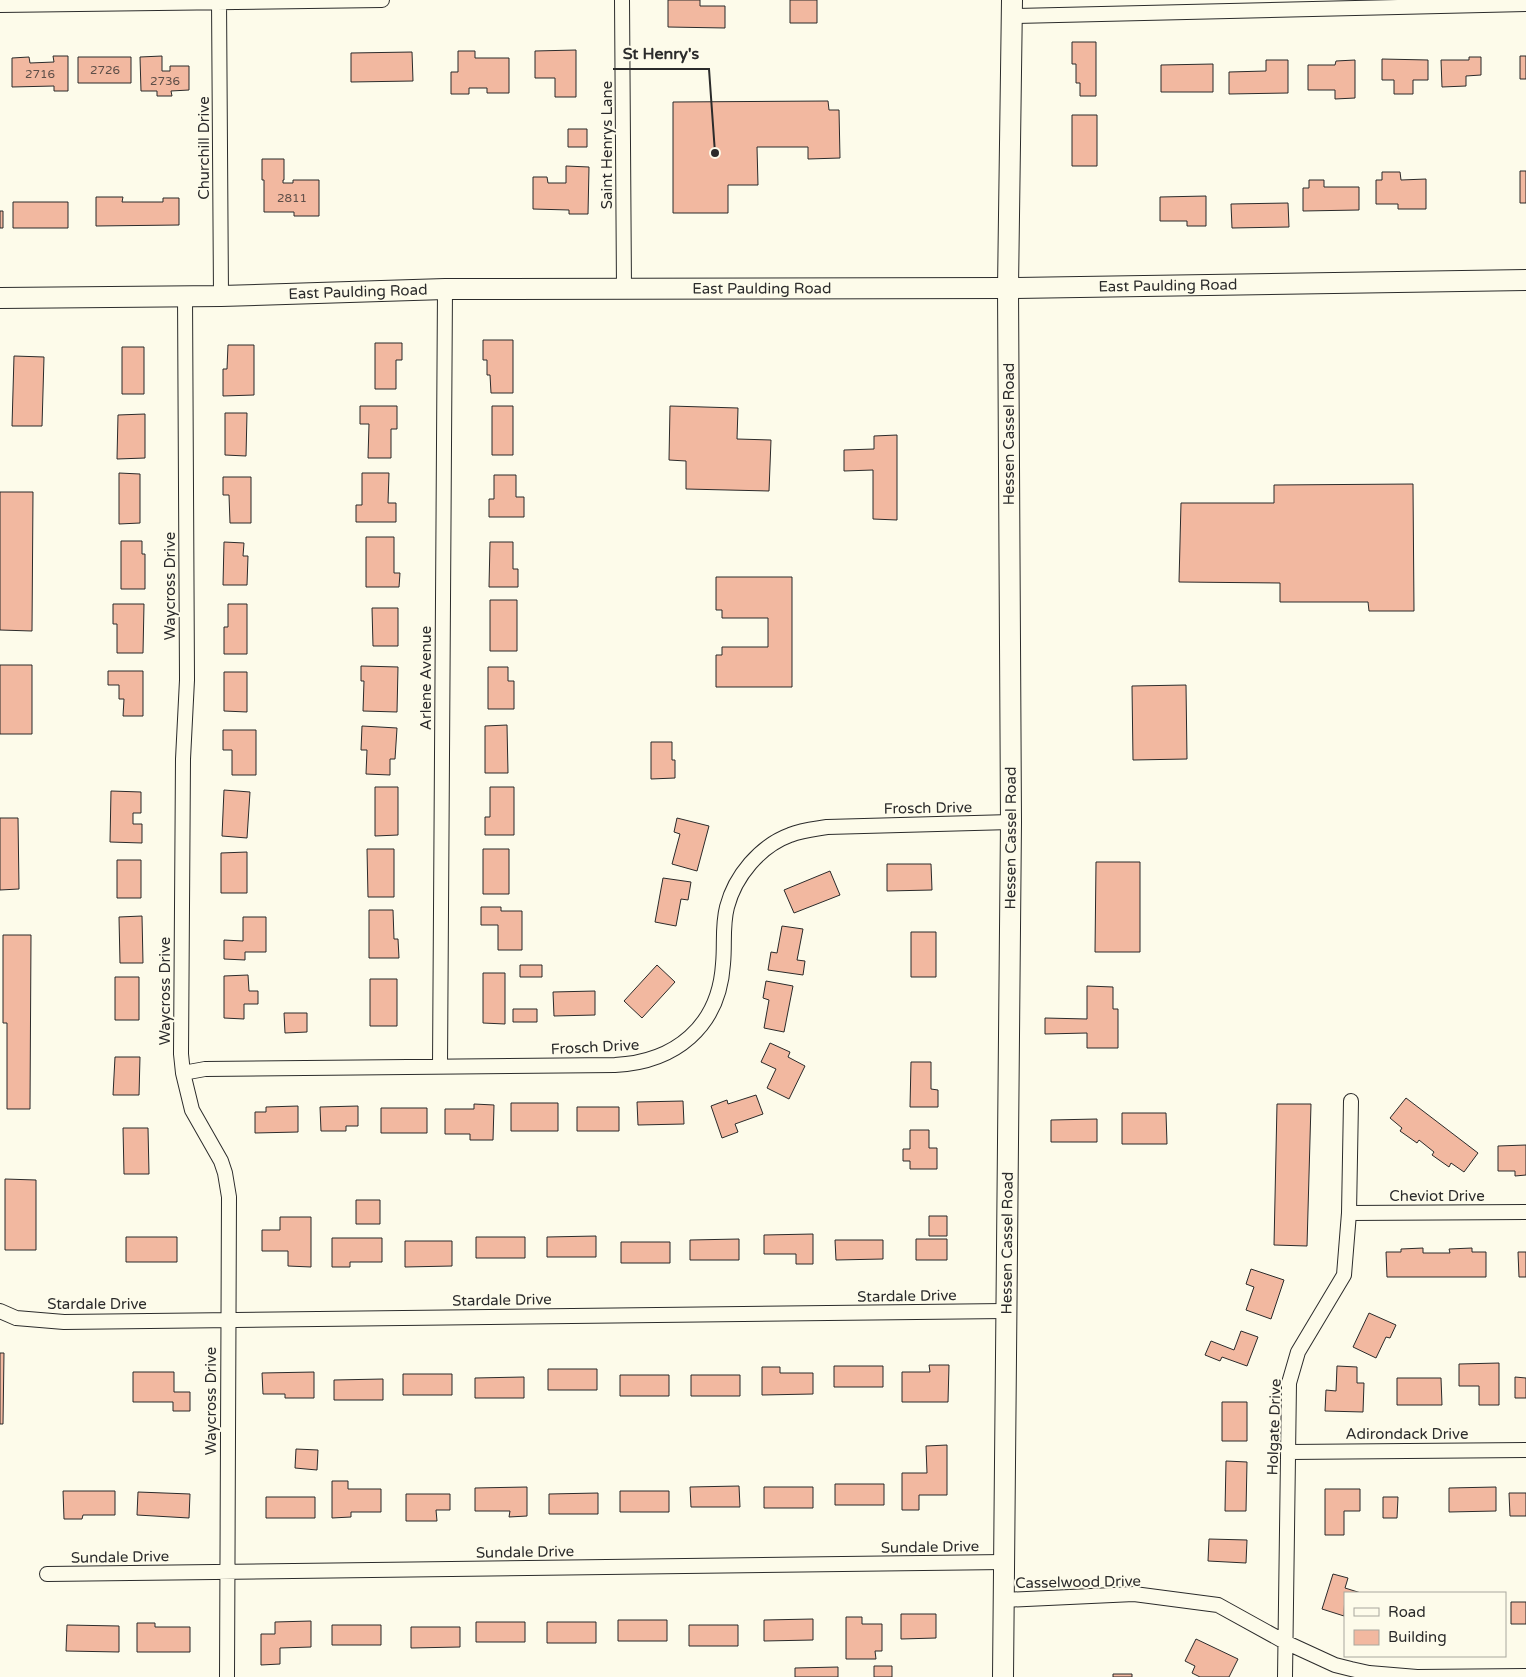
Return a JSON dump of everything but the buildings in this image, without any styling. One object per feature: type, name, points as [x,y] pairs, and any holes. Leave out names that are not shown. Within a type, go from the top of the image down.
[{"type":"main road","name":"Hessen Cassel Road","points":[[1003,1677],[1011,822],[1008,288],[1012,8]]},
{"type":"main road","name":"East Paulding Road","points":[[0,298],[221,296],[445,289],[1008,288],[1526,280]]},
{"type":"street","points":[[0,4],[382,0]]},
{"type":"street","name":"Saint Henrys Lane","points":[[622,0],[624,290]]},
{"type":"street","name":"Churchill Drive","points":[[219,1],[221,296]]},
{"type":"street","points":[[1012,8],[1526,4]]},
{"type":"street","name":"Arlene Avenue","points":[[440,1066],[445,289]]},
{"type":"street","name":"Waycross Drive","points":[[185,296],[187,680],[182,769],[181,1054],[183,1073],[192,1110],[221,1161],[229,1197],[227,1677]]},
{"type":"street","name":"Frosch Drive","points":[[183,1073],[204,1069],[615,1065],[649,1060],[680,1045],[694,1034],[713,1007],[721,978],[724,926],[730,898],[745,870],[768,847],[790,834],[827,827],[1011,822]]},
{"type":"street","name":"Holgate Drive","points":[[1284,1677],[1290,1383],[1298,1352],[1344,1275],[1349,1213],[1351,1102]]},
{"type":"street","name":"Cheviot Drive","points":[[1349,1213],[1526,1212]]},
{"type":"street","name":"Stardale Drive","points":[[0,1311],[16,1318],[47,1321],[1005,1311]]},
{"type":"street","name":"Adirondack Drive","points":[[1289,1452],[1526,1450]]},
{"type":"street","name":"Sundale Drive","points":[[46,1574],[1004,1562]]},
{"type":"street","name":"Casselwood Drive","points":[[1004,1600],[1134,1594],[1218,1605],[1284,1642],[1335,1665],[1370,1673],[1417,1677],[1526,1676]]},
{"type":"place","name":"St Henry's","points":[[715,153]]}]
